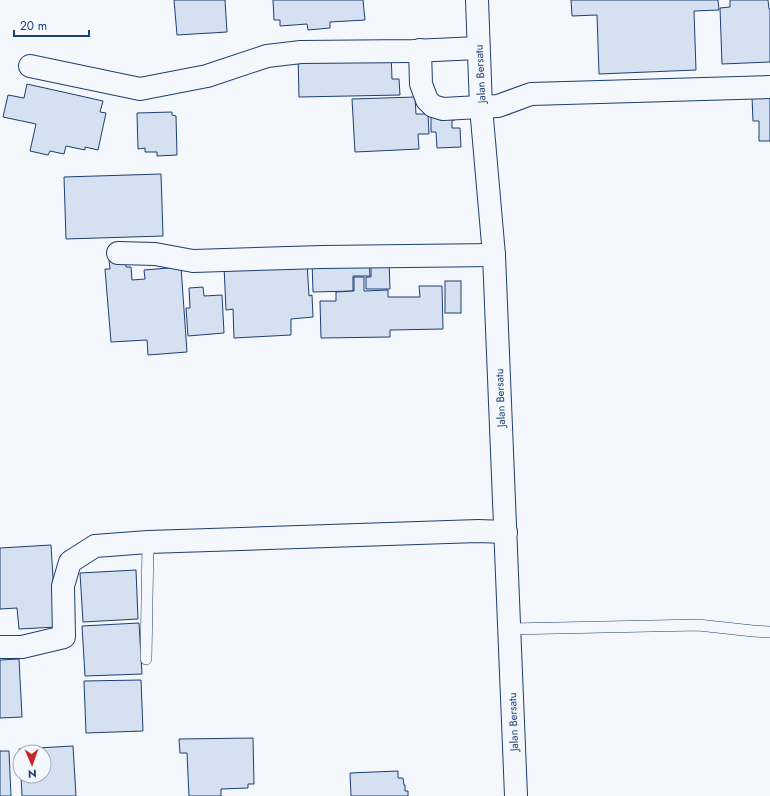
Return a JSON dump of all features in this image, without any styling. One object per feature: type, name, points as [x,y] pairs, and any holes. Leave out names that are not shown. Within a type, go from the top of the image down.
[{"type":"street","name":"Jalan Bersatu","points":[[477,0],[478,48],[489,107],[516,796]]},
{"type":"street","points":[[30,66],[140,89],[206,76],[267,56],[301,52],[478,48]]},
{"type":"street","points":[[420,50],[421,84],[426,100],[434,106],[443,109],[489,107],[531,94],[770,87]]},
{"type":"street","points":[[118,253],[155,254],[193,261],[322,257],[494,255]]},
{"type":"street","points":[[0,647],[22,647],[64,637],[63,586],[70,562],[95,546],[148,542],[478,531],[506,532]]},
{"type":"lane","points":[[146,659],[148,542]]},
{"type":"lane","points":[[510,630],[698,624],[770,632]]},
{"type":"building","points":[[174,0],[225,0],[227,32],[177,35]]},
{"type":"building","points":[[273,0],[363,0],[365,20],[330,22],[330,28],[308,30],[307,24],[280,26],[280,20],[274,20]]},
{"type":"building","points":[[571,0],[718,0],[719,10],[694,11],[696,70],[599,74],[597,15],[572,16]]},
{"type":"building","points":[[730,0],[768,0],[770,9],[770,62],[722,64],[720,8],[730,7]]},
{"type":"building","points":[[391,51],[392,79],[399,79],[400,95],[299,97],[298,53]]},
{"type":"building","points":[[27,84],[103,101],[100,112],[106,113],[98,150],[85,147],[85,150],[66,146],[64,154],[50,151],[48,155],[30,151],[36,124],[3,117],[8,95],[24,98]]},
{"type":"building","points":[[770,88],[770,141],[759,141],[759,121],[753,121],[752,97]]},
{"type":"building","points":[[415,97],[416,114],[428,114],[429,134],[418,134],[419,149],[355,152],[352,99]]},
{"type":"building","points":[[431,111],[455,113],[455,120],[452,120],[452,128],[460,128],[461,147],[437,148],[436,132],[431,132]]},
{"type":"building","points":[[172,112],[172,115],[176,116],[177,155],[157,156],[157,152],[145,152],[145,148],[138,149],[137,113]]},
{"type":"building","points":[[161,174],[163,236],[66,239],[64,177]]},
{"type":"building","points":[[125,259],[126,267],[131,267],[132,280],[145,279],[144,270],[181,267],[187,352],[148,355],[147,340],[111,342],[105,269],[110,269],[109,260]]},
{"type":"building","points":[[369,259],[370,276],[353,276],[353,291],[313,292],[312,261]]},
{"type":"building","points":[[389,259],[390,289],[366,289],[366,277],[371,277],[371,260]]},
{"type":"building","points":[[307,262],[309,296],[312,295],[313,317],[291,319],[291,335],[234,338],[233,309],[226,310],[224,266]]},
{"type":"building","points":[[354,277],[364,277],[364,291],[388,290],[388,297],[420,297],[419,286],[442,286],[443,329],[390,330],[390,337],[321,338],[320,301],[336,301],[336,292],[354,291]]},
{"type":"building","points":[[445,281],[461,281],[461,313],[445,313]]},
{"type":"building","points":[[203,287],[204,296],[222,295],[224,333],[188,336],[186,308],[190,308],[189,288]]},
{"type":"building","points":[[51,545],[56,627],[19,629],[17,608],[0,609],[0,548]]},
{"type":"building","points":[[136,570],[138,619],[83,622],[80,573]]},
{"type":"building","points":[[139,623],[142,674],[85,676],[82,626]]},
{"type":"building","points":[[19,659],[22,717],[0,718],[0,660]]},
{"type":"building","points":[[141,680],[143,731],[86,733],[84,681]]},
{"type":"building","points":[[253,738],[254,784],[248,784],[248,788],[221,789],[221,796],[189,796],[187,753],[180,753],[179,739]]},
{"type":"building","points":[[73,746],[76,796],[22,796],[21,784],[52,784],[52,747]]},
{"type":"building","points":[[0,751],[9,751],[11,796],[0,796]]},
{"type":"building","points":[[398,771],[398,778],[403,778],[405,791],[408,791],[408,796],[351,796],[350,773]]}]
